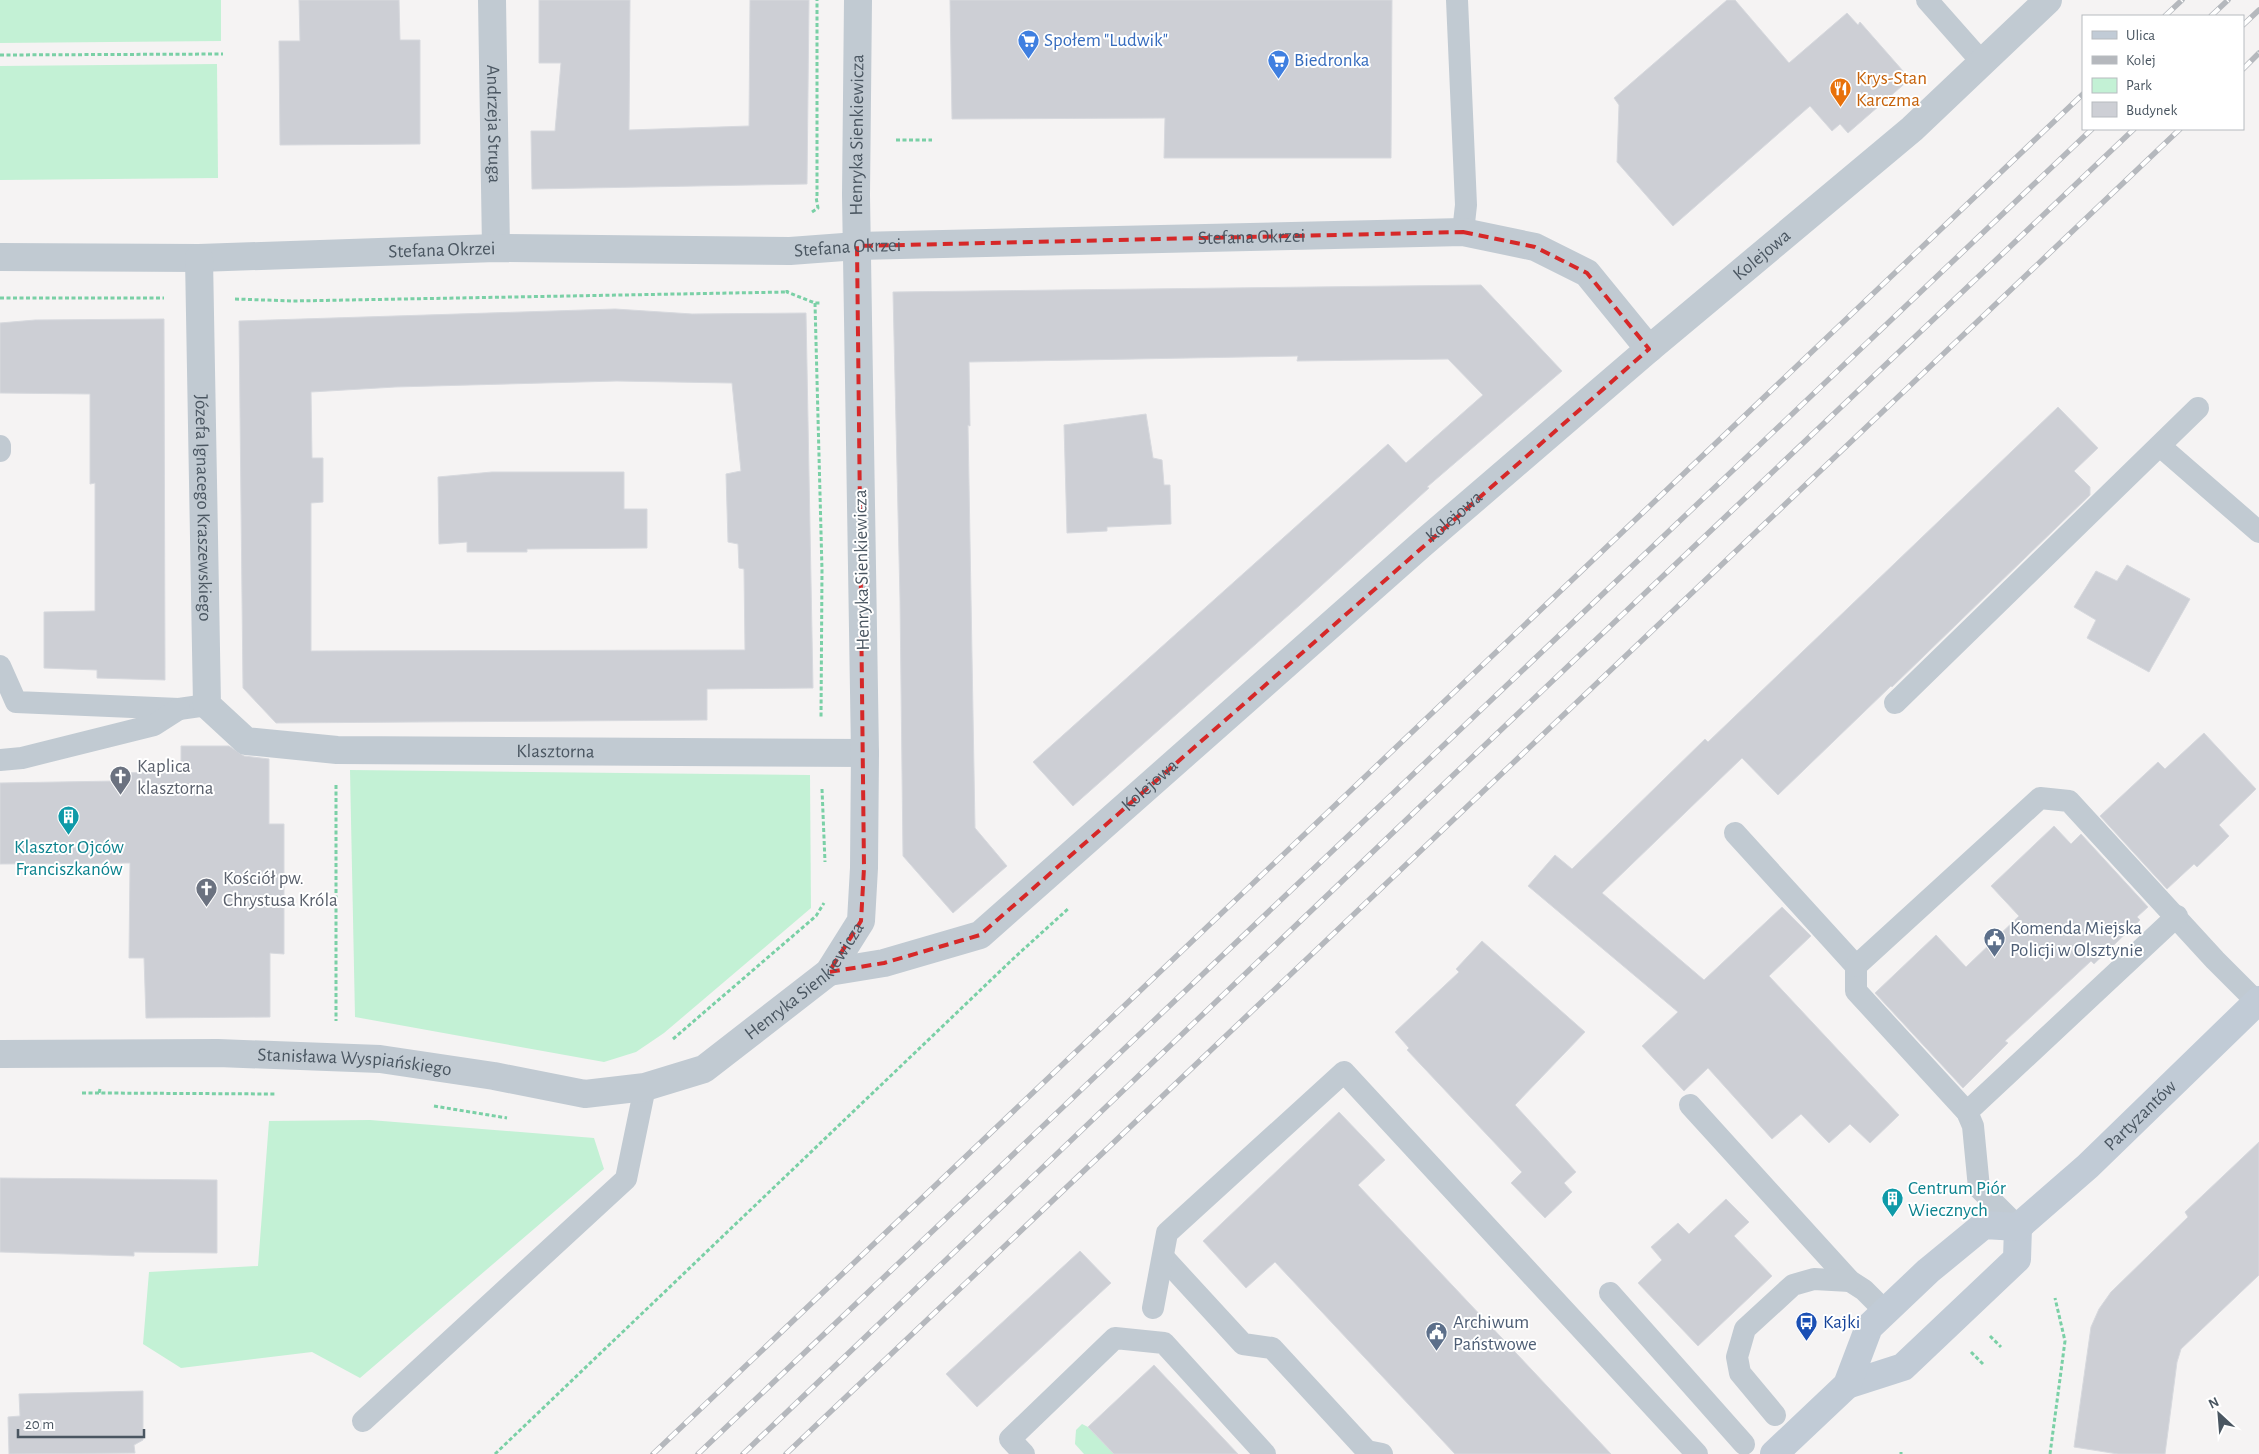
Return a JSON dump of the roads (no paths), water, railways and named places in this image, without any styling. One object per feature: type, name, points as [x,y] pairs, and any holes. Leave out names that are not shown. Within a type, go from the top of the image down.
[{"type":"street","name":"Andrzeja Struga","points":[[492,0],[496,248]]},
{"type":"street","name":"Henryka Sienkiewicza","points":[[704,1069],[829,972],[862,921],[865,753],[857,246],[858,0]]},
{"type":"street","name":"Kolejowa","points":[[829,972],[884,963],[980,935],[1422,544],[1912,129],[2048,0]]},
{"type":"street","name":"Stefana Okrzei","points":[[0,257],[199,258],[496,248],[790,251],[857,246],[1463,232],[1535,247],[1587,273],[1650,349]]},
{"type":"street","name":"Józefa Ignacego Kraszewskiego","points":[[199,258],[207,705]]},
{"type":"street","name":"Klasztorna","points":[[207,705],[246,741],[337,750],[865,753]]},
{"type":"street","name":"Partyzantów","points":[[2018,1227],[2088,1166],[2258,1001]]},
{"type":"street","name":"Stanisława Wyspiańskiego","points":[[0,1054],[218,1053],[380,1059],[494,1076],[585,1094],[645,1087],[704,1069]]},
{"type":"street","points":[[1774,1454],[1847,1385],[1903,1367],[2018,1259],[2018,1227],[1984,1225],[1928,1271],[1869,1327],[1847,1385]]},
{"type":"lane","points":[[1458,0],[1466,205],[1463,232]]},
{"type":"lane","points":[[1927,0],[1981,62]]},
{"type":"lane","points":[[1895,703],[2198,408]]},
{"type":"lane","points":[[2160,446],[2259,532]]},
{"type":"lane","points":[[0,666],[16,702],[179,709],[207,705]]},
{"type":"lane","points":[[0,760],[22,758],[154,725],[179,709]]},
{"type":"lane","points":[[1856,966],[2040,798],[2069,801],[2177,916],[2215,960],[2258,1001]]},
{"type":"lane","points":[[1735,832],[1856,966],[1856,991],[1968,1112],[1973,1126],[1979,1188],[2018,1227]]},
{"type":"lane","points":[[1968,1112],[2177,916]]},
{"type":"lane","points":[[1153,1308],[1167,1233],[1344,1072],[1697,1454]]},
{"type":"lane","points":[[363,1421],[626,1179],[645,1087]]},
{"type":"lane","points":[[1690,1104],[1850,1281],[1864,1290],[1885,1312]]},
{"type":"lane","points":[[1163,1257],[1243,1344],[1272,1348],[1367,1451],[1382,1454]]},
{"type":"lane","points":[[1775,1415],[1740,1373],[1737,1357],[1745,1330],[1793,1285],[1814,1279],[1850,1281]]},
{"type":"lane","points":[[1610,1293],[1744,1444]]},
{"type":"lane","points":[[1024,1454],[1010,1438],[1115,1338],[1164,1343],[1265,1454]]},
{"type":"railway","points":[[2166,15],[2182,0]]},
{"type":"railway","points":[[2212,15],[2228,0]]},
{"type":"railway","points":[[2244,24],[2259,10]]},
{"type":"railway","points":[[2244,68],[2259,53]]},
{"type":"railway","points":[[653,1454],[2082,95]]},
{"type":"railway","points":[[698,1454],[2091,130]]},
{"type":"railway","points":[[743,1454],[1426,801],[2133,130]]},
{"type":"railway","points":[[786,1454],[2179,130]]},
{"type":"place","name":"Społem \"Ludwik\"","points":[[1028,59]]},
{"type":"place","name":"Biedronka","points":[[1278,79]]},
{"type":"place","name":"Krys-Stan Karczma","points":[[1840,108]]},
{"type":"place","name":"Kaplica klasztorna","points":[[121,796]]},
{"type":"place","name":"Klasztor Ojców Franciszkanów","points":[[69,835]]},
{"type":"place","name":"Kościół pw. Chrystusa Króla","points":[[207,908]]},
{"type":"place","name":"Komenda Miejska Policji w Olsztynie","points":[[1994,958]]},
{"type":"place","name":"Centrum Piór Wiecznych","points":[[1892,1218]]},
{"type":"place","name":"Kajki","points":[[1807,1341]]},
{"type":"place","name":"Archiwum Państwowe","points":[[1437,1352]]}]
